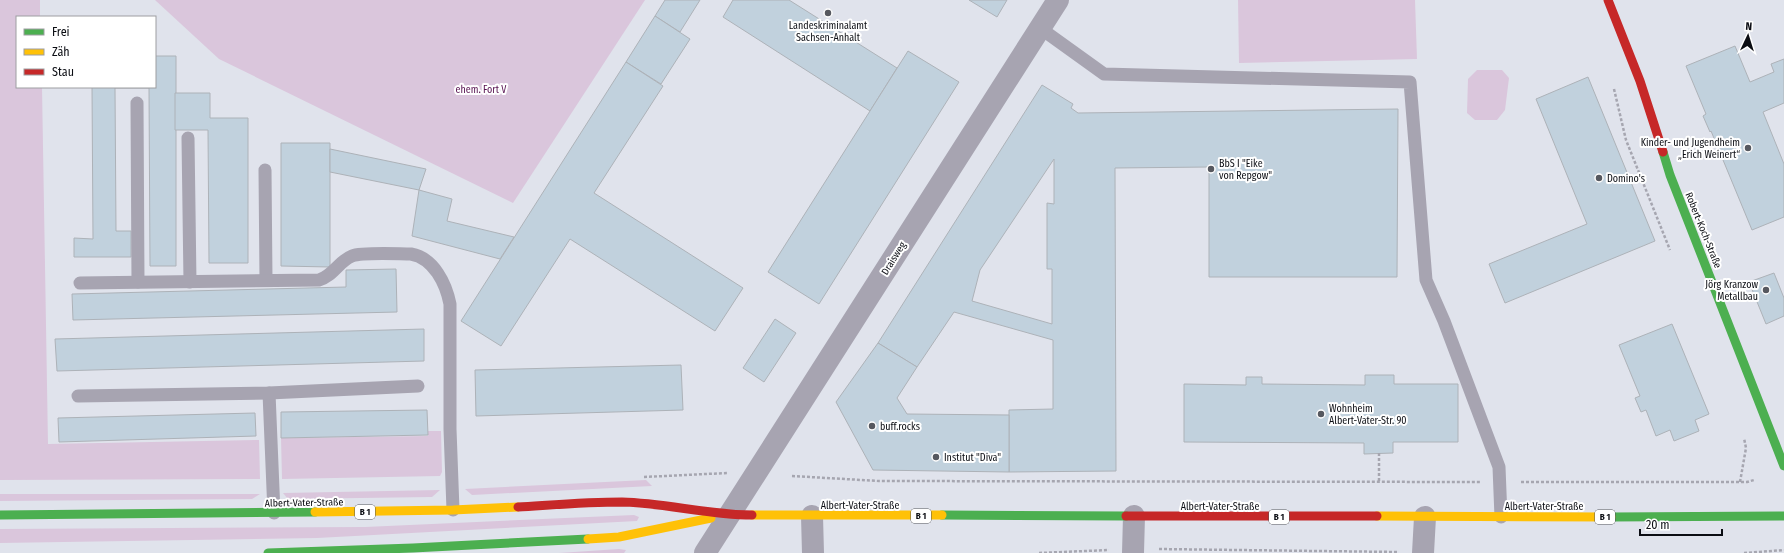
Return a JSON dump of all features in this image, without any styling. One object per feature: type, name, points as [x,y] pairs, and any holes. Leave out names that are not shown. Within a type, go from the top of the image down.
[{"type":"main road","name":"Robert-Koch-Straße","points":[[1608,0],[1640,81],[1670,175],[1784,466]]},
{"type":"main road","name":"Albert-Vater-Straße","points":[[0,515],[453,510],[622,502],[657,505],[728,515],[1425,517],[1784,516]]},
{"type":"main road","name":"Albert-Vater-Straße","points":[[268,553],[413,548],[619,537],[728,515]]},
{"type":"street","name":"Draisweg","points":[[705,553],[1058,0]]},
{"type":"street","points":[[812,516],[812,553]]},
{"type":"street","points":[[1134,516],[1134,551]]},
{"type":"street","points":[[1414,552],[1425,517]]},
{"type":"lane","points":[[1040,28],[1104,74],[1410,82],[1426,280],[1444,321],[1499,467],[1501,517]]},
{"type":"lane","points":[[137,103],[138,282]]},
{"type":"lane","points":[[188,138],[190,282]]},
{"type":"lane","points":[[265,170],[266,280]]},
{"type":"lane","points":[[80,284],[325,278],[347,259],[356,255],[411,254],[420,257],[434,268],[444,285],[450,304],[450,429],[453,510]]},
{"type":"lane","points":[[78,396],[269,392],[418,386]]},
{"type":"lane","points":[[269,392],[274,513]]},
{"type":"path","points":[[1379,453],[1379,482]]},
{"type":"path","points":[[792,476],[879,481],[1747,482],[1754,480]]},
{"type":"path","points":[[1039,553],[1134,551],[1414,552]]},
{"type":"path","points":[[1744,553],[1784,551]]},
{"type":"green space","points":[[0,0],[40,0],[40,16],[16,16],[16,88],[42,88],[48,444],[259,440],[260,479],[0,480]]},
{"type":"green space","name":"ehem. Fort V","points":[[155,0],[645,0],[513,203],[219,59]]},
{"type":"green space","points":[[1238,0],[1415,0],[1417,59],[1239,63]]},
{"type":"green space","points":[[1477,70],[1502,70],[1509,78],[1505,110],[1497,120],[1475,120],[1467,113],[1468,79]]},
{"type":"green space","points":[[428,431],[441,431],[442,472],[440,476],[282,479],[281,438],[428,436]]},
{"type":"green space","points":[[646,480],[652,486],[472,495],[465,489]]},
{"type":"green space","points":[[440,490],[432,497],[288,499],[283,493]]},
{"type":"green space","points":[[0,494],[260,494],[252,499],[0,501]]},
{"type":"green space","points":[[634,515],[639,517],[637,521],[317,538],[0,543],[0,529],[365,527]]},
{"type":"green space","points":[[619,549],[626,550],[624,553],[559,553]]},
{"type":"building","points":[[665,0],[700,0],[680,32],[655,16]]},
{"type":"building","points":[[733,0],[789,0],[897,68],[870,111],[723,17]]},
{"type":"building","points":[[969,0],[1007,0],[997,17]]},
{"type":"building","points":[[655,16],[690,39],[661,84],[626,62]]},
{"type":"building","name":"Kinder- und Jugendheim „Erich Weinert“","points":[[1735,46],[1750,82],[1774,72],[1771,64],[1784,59],[1784,103],[1763,112],[1784,164],[1784,217],[1752,230],[1711,131],[1710,132],[1703,116],[1706,114],[1686,66]]},
{"type":"building","points":[[908,51],[959,82],[819,304],[768,272]]},
{"type":"building","points":[[156,56],[176,56],[176,266],[150,266],[149,88],[156,88]]},
{"type":"building","points":[[626,62],[663,86],[594,193],[743,288],[715,331],[570,239],[501,346],[461,321]]},
{"type":"building","name":"Domino's","points":[[1588,77],[1655,241],[1505,303],[1489,264],[1587,224],[1536,99]]},
{"type":"building","points":[[1042,85],[1073,104],[1071,108],[1078,113],[1398,109],[1397,277],[1209,277],[1209,167],[1115,168],[1116,471],[1009,472],[1009,410],[1053,409],[1053,340],[954,312],[917,367],[878,343]],"holes":[[[1054,159],[1054,204],[1047,203],[1047,269],[1052,269],[1052,324],[972,301],[980,270]]]},
{"type":"building","points":[[92,88],[115,88],[116,231],[131,231],[131,257],[74,257],[74,238],[93,239]]},
{"type":"building","points":[[175,93],[210,93],[210,118],[248,118],[248,263],[209,263],[208,130],[175,130]]},
{"type":"building","points":[[281,143],[330,143],[330,267],[281,266]]},
{"type":"building","points":[[330,149],[426,169],[419,190],[330,172]]},
{"type":"building","points":[[419,190],[452,199],[447,221],[514,237],[500,259],[412,236]]},
{"type":"building","points":[[396,269],[397,312],[73,320],[72,294],[346,287],[346,270]]},
{"type":"building","name":"Jörg Kranzow Metallbau","points":[[1774,273],[1784,298],[1784,316],[1766,324],[1749,282]]},
{"type":"building","points":[[775,319],[796,333],[764,382],[743,368]]},
{"type":"building","points":[[1672,324],[1709,414],[1695,420],[1699,431],[1674,441],[1670,430],[1656,436],[1646,410],[1641,412],[1635,398],[1640,396],[1619,345]]},
{"type":"building","points":[[424,329],[424,361],[57,371],[55,339]]},
{"type":"building","points":[[878,343],[917,367],[897,398],[907,414],[1009,415],[1009,472],[873,470],[836,402]]},
{"type":"building","points":[[681,365],[683,410],[476,416],[475,370]]},
{"type":"building","name":"Wohnheim Albert-Vater-Str. 90","points":[[1365,375],[1394,375],[1394,384],[1458,384],[1458,442],[1393,442],[1393,453],[1364,454],[1364,443],[1184,442],[1184,384],[1246,385],[1246,377],[1262,377],[1262,384],[1365,385]]},
{"type":"building","points":[[427,410],[428,435],[281,438],[281,412]]},
{"type":"building","points":[[255,413],[256,436],[59,442],[58,418]]},
{"type":"traffic: fast","points":[[1663,152],[1670,175],[1784,466]]},
{"type":"traffic: fast","points":[[0,515],[315,512]]},
{"type":"traffic: fast","points":[[942,515],[1126,516]]},
{"type":"traffic: fast","points":[[1611,517],[1784,516]]},
{"type":"traffic: fast","points":[[268,553],[413,548],[588,539]]},
{"type":"traffic: slow","points":[[315,512],[453,510],[518,507]]},
{"type":"traffic: slow","points":[[752,515],[942,515]]},
{"type":"traffic: slow","points":[[1377,516],[1611,517]]},
{"type":"traffic: slow","points":[[588,539],[619,537],[711,518]]},
{"type":"traffic: jam","points":[[1608,0],[1640,81],[1663,152]]},
{"type":"traffic: jam","points":[[518,507],[622,502],[655,504],[719,513],[752,515]]},
{"type":"traffic: jam","points":[[1126,516],[1377,516]]},
{"type":"place","name":"Landeskriminalamt Sachsen-Anhalt","points":[[828,13]]},
{"type":"place","name":"Kinder- und Jugendheim „Erich Weinert“","points":[[1748,148]]},
{"type":"place","name":"BbS I \"Eike von Repgow\"","points":[[1211,169]]},
{"type":"place","name":"Domino's","points":[[1599,178]]},
{"type":"place","name":"Jörg Kranzow Metallbau","points":[[1766,290]]},
{"type":"place","name":"Wohnheim Albert-Vater-Str. 90","points":[[1321,414]]},
{"type":"place","name":"buff.rocks","points":[[872,426]]},
{"type":"place","name":"Institut \"Diva\"","points":[[936,457]]}]
